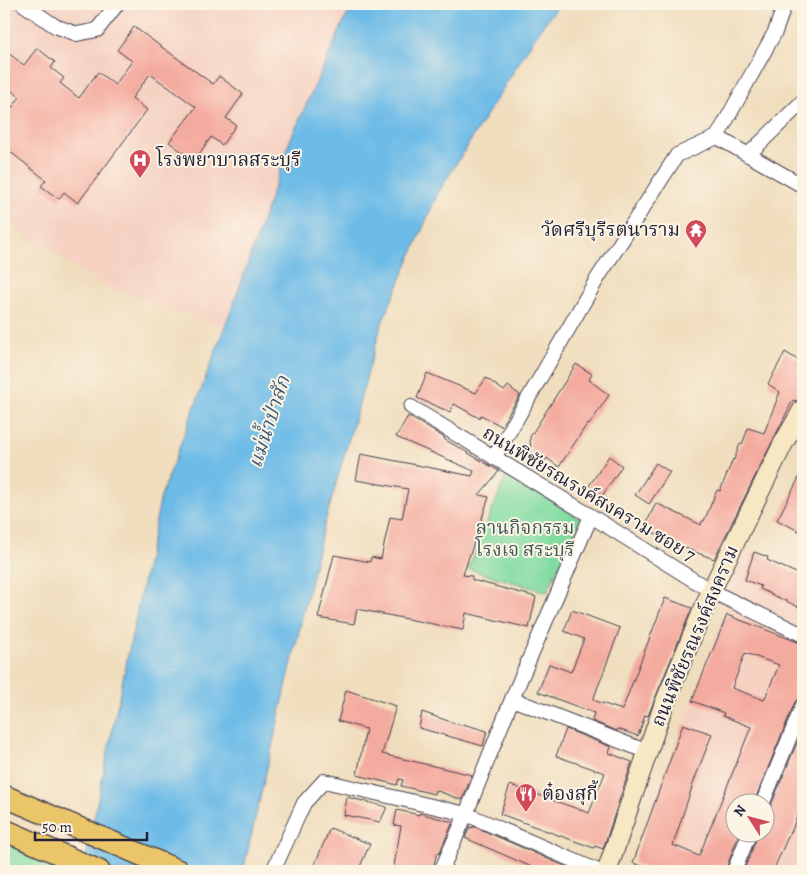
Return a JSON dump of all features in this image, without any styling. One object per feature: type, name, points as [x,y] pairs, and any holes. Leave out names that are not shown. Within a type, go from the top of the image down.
[{"type":"main road","points":[[4,796],[179,871]]},
{"type":"main road","points":[[4,830],[99,871]]},
{"type":"street","points":[[23,4],[55,26],[77,34],[98,30],[117,4]]},
{"type":"street","points":[[494,458],[597,279],[677,155],[717,137],[776,32],[785,4]]},
{"type":"street","points":[[748,155],[803,101]]},
{"type":"street","points":[[717,137],[803,186]]},
{"type":"street","name":"ถนนพิชัยรณรงค์สงคราม ซอย 7","points":[[410,407],[711,591],[803,635]]},
{"type":"street","name":"ถนนพิชัยรณรงค์สงคราม","points":[[607,871],[664,707],[711,591],[783,444],[803,410]]},
{"type":"street","points":[[441,871],[512,699],[591,516]]},
{"type":"street","points":[[512,699],[648,752]]},
{"type":"street","points":[[767,792],[803,705]]},
{"type":"street","points":[[273,871],[304,803],[324,780],[466,814],[598,871]]},
{"type":"street","points":[[734,871],[746,842]]},
{"type":"shaded area","name":"โรงพยาบาลสระบุรี","points":[[4,4],[356,4],[346,17],[291,138],[224,328],[101,284],[4,221]]},
{"type":"shaded area","points":[[745,548],[803,579],[803,871],[635,871]]},
{"type":"green space","name":"ลานกิจกรรม โรงเจ สระบุรี","points":[[507,474],[581,519],[547,592],[468,569]]},
{"type":"green space","points":[[4,841],[76,871],[4,871]]},
{"type":"water","name":"แม่น้ำป่าสัก","points":[[356,4],[560,4],[540,29],[438,193],[382,323],[322,533],[243,871],[83,871],[161,496],[237,294],[291,138],[346,17]]},
{"type":"building","points":[[134,27],[213,84],[219,76],[243,94],[226,118],[236,125],[222,145],[211,137],[194,161],[169,142],[196,107],[150,74],[132,98],[147,110],[78,203],[64,192],[59,199],[41,186],[46,180],[4,147],[4,118],[20,97],[4,85],[4,50],[24,65],[37,48],[55,62],[51,68],[64,78],[60,83],[79,98],[98,72],[115,85],[132,61],[117,50]]},
{"type":"building","points":[[785,352],[803,363],[803,398],[793,400],[714,559],[644,528],[656,503],[701,525],[717,490],[720,491],[748,428],[764,433],[780,392],[768,384]]},
{"type":"building","points":[[576,364],[592,374],[589,380],[609,395],[589,425],[587,424],[559,467],[547,458],[545,461],[531,457],[530,437]]},
{"type":"building","points":[[427,373],[476,393],[486,378],[504,391],[508,386],[520,395],[501,426],[481,415],[479,418],[454,404],[450,412],[417,398]]},
{"type":"building","points":[[408,416],[499,471],[479,495],[489,497],[463,575],[472,576],[472,580],[536,597],[529,628],[466,613],[463,630],[357,609],[354,624],[318,618],[334,555],[370,562],[371,557],[381,559],[390,517],[402,519],[408,489],[356,480],[361,454],[472,476],[474,471],[396,437]]},
{"type":"building","points":[[609,456],[622,466],[602,496],[587,489]]},
{"type":"building","points":[[656,463],[670,472],[649,504],[635,495]]},
{"type":"building","points":[[803,470],[803,533],[777,520]]},
{"type":"building","points":[[754,552],[768,557],[767,560],[803,576],[803,609],[760,589],[761,586],[745,580]]},
{"type":"building","points":[[665,598],[692,608],[648,716],[645,715],[638,736],[618,729],[617,731],[592,721],[594,713],[538,692],[549,664],[571,672],[584,639],[564,631],[572,610],[620,628],[593,700],[622,710]]},
{"type":"building","points":[[727,615],[803,644],[803,688],[800,697],[795,702],[758,792],[725,792],[751,727],[723,716],[724,713],[692,701]],"holes":[[[745,653],[779,665],[764,700],[732,688]]]},
{"type":"building","points":[[346,690],[396,706],[382,754],[472,775],[462,800],[435,790],[434,794],[401,786],[403,780],[399,779],[397,785],[357,775],[366,729],[338,721]]},
{"type":"building","points":[[422,712],[463,726],[463,724],[487,731],[483,746],[419,728]]},
{"type":"building","points":[[683,724],[712,734],[673,845],[699,856],[724,794],[724,842],[736,842],[725,871],[656,871],[633,863]]},
{"type":"building","points":[[566,729],[611,747],[609,753],[632,762],[603,849],[595,846],[594,848],[500,814],[510,785],[589,813],[605,773],[556,756]]},
{"type":"building","points":[[801,733],[803,734],[803,800],[791,833],[773,871],[744,870],[755,842],[774,842],[774,798]]},
{"type":"building","points":[[347,797],[387,807],[380,822],[344,815]]},
{"type":"building","points":[[397,810],[419,815],[419,813],[453,822],[439,854],[437,853],[432,871],[393,871],[401,826],[394,825]]},
{"type":"building","points":[[473,826],[576,871],[541,871],[465,838],[470,827],[473,828]]},
{"type":"building","points":[[330,828],[370,844],[358,871],[312,871]]},
{"type":"place","name":"โรงพยาบาลสระบุรี","points":[[140,179]]},
{"type":"place","name":"วัดศรีบุรีรตนาราม","points":[[696,249]]},
{"type":"place","name":"ต๋องสุกี้","points":[[526,813]]}]
